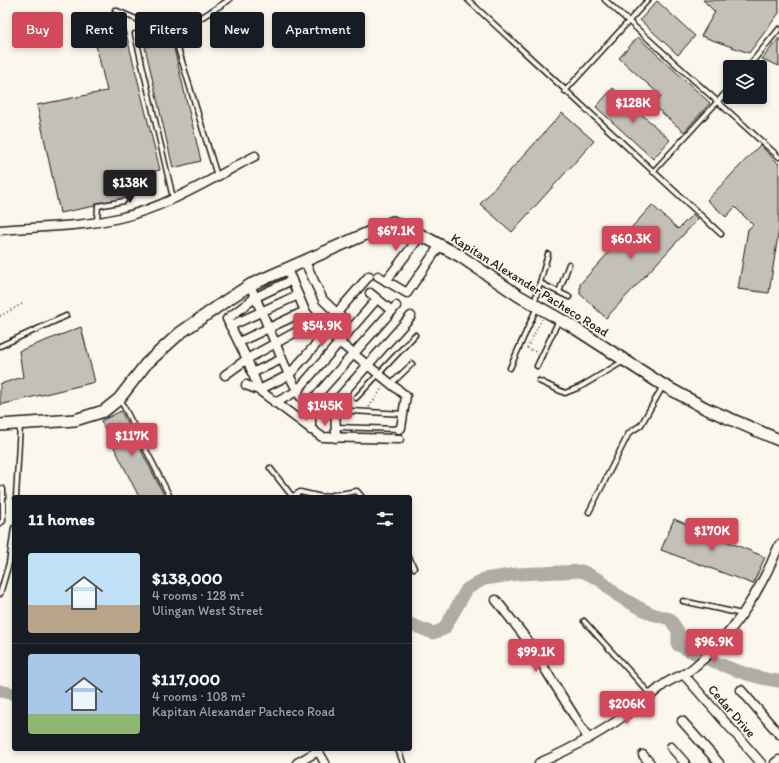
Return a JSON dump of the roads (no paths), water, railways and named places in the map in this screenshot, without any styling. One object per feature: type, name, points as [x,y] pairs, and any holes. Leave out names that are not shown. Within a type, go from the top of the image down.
[{"type":"street","points":[[0,230],[97,221],[132,214],[173,198],[254,156]]},
{"type":"street","name":"Kapitan Alexander Pacheco Road","points":[[0,425],[75,420],[104,411],[120,398],[146,364],[180,333],[250,285],[393,222],[440,245],[663,385],[705,408],[779,440]]},
{"type":"street","points":[[386,281],[421,235]]},
{"type":"street","points":[[378,276],[405,295],[440,245]]},
{"type":"street","points":[[305,262],[323,300],[344,320],[339,326],[347,333]]},
{"type":"street","points":[[288,269],[305,311],[314,322],[406,396],[401,428],[399,429]]},
{"type":"street","points":[[336,314],[369,276]]},
{"type":"street","points":[[259,390],[247,359],[230,326],[228,318],[256,297],[292,280]]},
{"type":"street","points":[[250,285],[289,376],[297,391],[311,408],[311,430]]},
{"type":"street","points":[[230,326],[298,295]]},
{"type":"street","points":[[275,403],[297,391],[347,333],[373,296],[394,308],[309,404]]},
{"type":"street","points":[[239,342],[305,311]]},
{"type":"street","points":[[336,438],[335,402],[411,316]]},
{"type":"street","points":[[225,375],[247,359],[314,322]]},
{"type":"street","points":[[259,390],[289,376],[327,332]]},
{"type":"street","points":[[252,373],[282,359]]},
{"type":"street","points":[[246,385],[259,390],[322,437],[399,439]]},
{"type":"street","points":[[539,763],[588,738],[625,715],[668,682],[684,674],[700,663],[714,649],[742,614],[761,584],[779,545]]},
{"type":"street","points":[[496,600],[525,637],[588,738]]},
{"type":"street","name":"Cedar Drive","points":[[684,674],[761,763]]},
{"type":"street","points":[[741,690],[779,734]]},
{"type":"street","points":[[682,721],[719,763]]},
{"type":"street","points":[[671,747],[685,763]]},
{"type":"street","points":[[296,763],[315,751]]},
{"type":"street","points":[[318,751],[325,763]]},
{"type":"street","points":[[643,755],[650,763]]},
{"type":"street","points":[[775,763],[779,760]]},
{"type":"lane","points":[[202,17],[229,0]]},
{"type":"lane","points":[[468,0],[721,234]]},
{"type":"lane","points":[[605,0],[779,157]]},
{"type":"lane","points":[[565,91],[648,0]]},
{"type":"lane","points":[[115,10],[135,18]]},
{"type":"lane","points":[[754,60],[779,29]]},
{"type":"lane","points":[[134,34],[173,198]]},
{"type":"lane","points":[[178,48],[217,176]]},
{"type":"lane","points":[[653,172],[723,97]]},
{"type":"lane","points":[[97,221],[98,206],[124,201]]},
{"type":"lane","points":[[510,368],[539,308],[540,283],[548,254]]},
{"type":"lane","points":[[559,292],[569,264]]},
{"type":"lane","points":[[540,283],[569,297]]},
{"type":"lane","points":[[0,346],[66,316]]},
{"type":"lane","points":[[537,366],[560,320]]},
{"type":"lane","points":[[356,398],[415,335]]},
{"type":"lane","points":[[539,381],[565,393],[580,387],[624,361]]},
{"type":"lane","points":[[389,383],[412,364]]},
{"type":"lane","points":[[590,512],[629,432],[641,425],[663,385]]},
{"type":"lane","points":[[120,398],[169,495]]},
{"type":"lane","points":[[335,410],[403,414]]},
{"type":"lane","points":[[16,495],[20,424]]},
{"type":"lane","points":[[336,427],[399,429]]},
{"type":"lane","points":[[270,468],[291,495]]},
{"type":"lane","points":[[0,488],[3,489],[1,508],[3,522],[0,523]]},
{"type":"lane","points":[[334,495],[357,491],[360,495]]},
{"type":"lane","points":[[294,495],[300,492],[313,495]]},
{"type":"lane","points":[[0,594],[11,556],[12,547]]},
{"type":"lane","points":[[412,564],[414,568]]},
{"type":"lane","points":[[683,601],[742,614]]},
{"type":"lane","points":[[584,621],[651,695]]},
{"type":"lane","points":[[399,751],[403,763]]},
{"type":"waterway","points":[[412,625],[433,633],[444,629],[467,589],[484,579],[517,574],[582,571],[600,580],[617,595],[636,606],[652,614],[670,619],[678,631],[678,645],[714,662],[741,672],[779,681]]},
{"type":"waterway","points":[[0,691],[12,694]]}]
